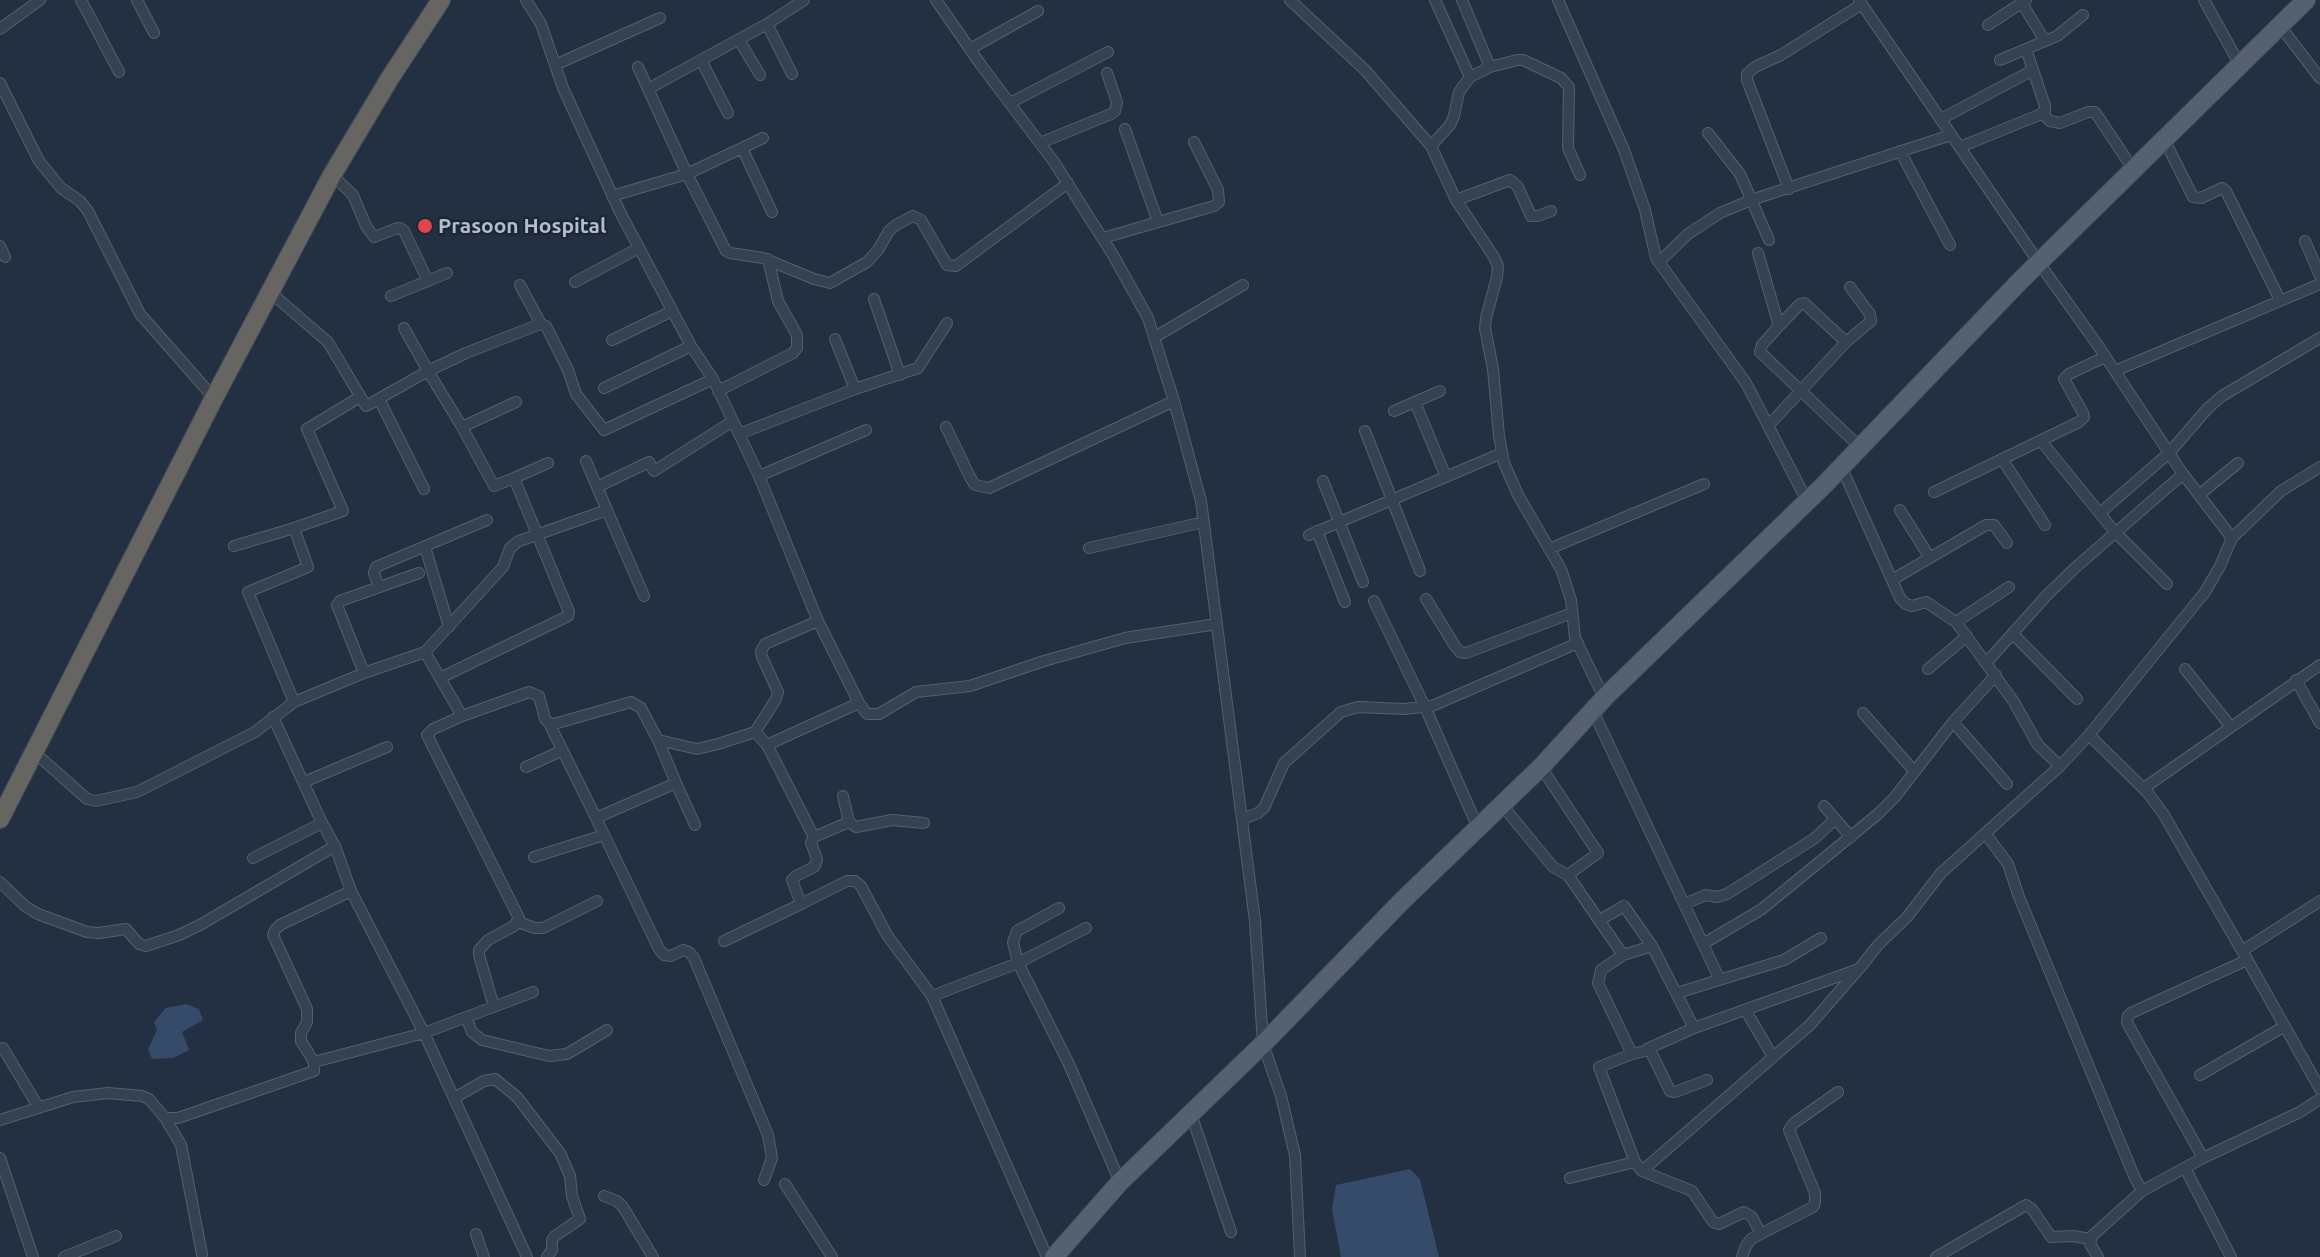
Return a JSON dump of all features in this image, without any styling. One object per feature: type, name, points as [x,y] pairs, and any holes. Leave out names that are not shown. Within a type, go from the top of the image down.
[{"type":"highway","points":[[0,819],[214,398],[332,175],[390,78],[441,0]]},
{"type":"main road","points":[[1054,1257],[1120,1182],[1263,1044],[1401,901],[1541,767],[1598,705],[1807,501],[2039,263],[2280,26],[2297,3]]},
{"type":"street","points":[[0,29],[40,0]]},
{"type":"street","points":[[81,0],[118,72]]},
{"type":"street","points":[[137,0],[154,33]]},
{"type":"street","points":[[526,0],[541,24],[563,88],[612,196],[691,346],[713,379],[759,476],[818,621],[867,714],[879,714],[916,693],[970,686],[1044,661],[1125,638],[1217,624]]},
{"type":"street","points":[[648,89],[739,40],[804,0]]},
{"type":"street","points":[[936,0],[1040,143],[1103,238],[1148,318],[1174,401],[1201,501],[1255,921],[1263,1044],[1281,1096],[1295,1155],[1300,1257]]},
{"type":"street","points":[[1290,0],[1365,70],[1431,146],[1456,200],[1498,266],[1485,328],[1493,369],[1502,453],[1518,495],[1567,585],[1578,643],[1598,705],[1684,904],[1719,978]]},
{"type":"street","points":[[1435,0],[1470,77]]},
{"type":"street","points":[[1462,0],[1490,67]]},
{"type":"street","points":[[1558,0],[1624,150],[1645,210],[1656,258],[1746,383],[1807,501]]},
{"type":"street","points":[[2204,0],[2240,65]]},
{"type":"street","points":[[1988,25],[2023,1],[2045,41]]},
{"type":"street","points":[[1789,189],[1747,80],[1748,74],[1755,67],[1781,55],[1861,2],[2115,371],[2183,474],[2232,538]]},
{"type":"street","points":[[970,49],[1038,11]]},
{"type":"street","points":[[2000,60],[2057,36],[2083,15]]},
{"type":"street","points":[[555,65],[660,18]]},
{"type":"street","points":[[767,24],[792,74]]},
{"type":"street","points":[[2280,26],[2320,78]]},
{"type":"street","points":[[739,40],[760,75]]},
{"type":"street","points":[[1960,147],[2042,113],[2045,106],[2026,49]]},
{"type":"street","points":[[1010,103],[1108,52]]},
{"type":"street","points":[[701,60],[728,113]]},
{"type":"street","points":[[1431,146],[1449,125],[1454,116],[1459,92],[1470,77],[1490,67],[1523,60],[1566,82],[1570,95],[1568,148],[1580,175]]},
{"type":"street","points":[[638,68],[726,251],[730,254],[768,259],[814,279],[830,283],[867,262],[878,250],[889,231],[913,216],[921,220],[947,266],[956,266],[1068,183]]},
{"type":"street","points":[[1941,119],[2033,70]]},
{"type":"street","points":[[1040,143],[1115,111],[1117,102],[1107,73]]},
{"type":"street","points":[[0,83],[39,161],[61,188],[80,201],[88,211],[140,315],[214,398]]},
{"type":"street","points":[[2042,113],[2050,121],[2060,123],[2088,112],[2095,112],[2133,169]]},
{"type":"street","points":[[1125,129],[1158,222]]},
{"type":"street","points":[[1708,134],[1740,174],[1769,240]]},
{"type":"street","points":[[1659,262],[1688,234],[1720,213],[1751,200],[1951,135]]},
{"type":"street","points":[[612,196],[687,174],[763,138]]},
{"type":"street","points":[[2163,139],[2193,197],[2201,198],[2222,188],[2226,191],[2280,300]]},
{"type":"street","points":[[1103,238],[1214,206],[1219,202],[1218,190],[1194,142]]},
{"type":"street","points":[[741,148],[772,212]]},
{"type":"street","points":[[1900,152],[1950,245]]},
{"type":"street","points":[[332,175],[352,195],[366,226],[374,237],[395,229],[400,228],[404,231],[428,281]]},
{"type":"street","points":[[1456,200],[1510,180],[1518,187],[1531,216],[1551,211]]},
{"type":"street","points":[[2304,241],[2320,276]]},
{"type":"street","points":[[0,246],[5,257]]},
{"type":"street","points":[[575,282],[639,248]]},
{"type":"street","points":[[1758,253],[1779,326]]},
{"type":"street","points":[[718,391],[793,353],[799,343],[778,301],[768,259]]},
{"type":"street","points":[[391,296],[447,273]]},
{"type":"street","points":[[2115,371],[2320,284]]},
{"type":"street","points":[[520,285],[541,324],[550,331],[576,394],[604,430],[713,379]]},
{"type":"street","points":[[1155,337],[1243,285]]},
{"type":"street","points":[[1769,425],[1799,390],[1846,342],[1871,321],[1870,314],[1850,287]]},
{"type":"street","points":[[270,292],[328,342],[366,406],[450,360],[541,324]]},
{"type":"street","points":[[874,299],[900,375]]},
{"type":"street","points":[[1846,342],[1804,303],[1800,304],[1779,326],[1762,345],[1760,352],[1860,447]]},
{"type":"street","points":[[612,340],[672,311]]},
{"type":"street","points":[[739,434],[855,389],[918,368],[947,323]]},
{"type":"street","points":[[404,328],[494,486],[549,463]]},
{"type":"street","points":[[2100,513],[2169,453],[2208,408],[2222,396],[2320,338]]},
{"type":"street","points":[[835,339],[855,389]]},
{"type":"street","points":[[604,388],[691,346]]},
{"type":"street","points":[[1934,492],[2082,420],[2083,412],[2064,379],[2069,374],[2105,357]]},
{"type":"street","points":[[1394,411],[1440,391]]},
{"type":"street","points":[[234,546],[343,512],[307,429],[360,397]]},
{"type":"street","points":[[379,399],[424,489]]},
{"type":"street","points":[[946,427],[975,485],[989,488],[1174,401]]},
{"type":"street","points":[[462,427],[516,402]]},
{"type":"street","points":[[1415,402],[1446,477]]},
{"type":"street","points":[[597,487],[649,462],[654,471],[733,421]]},
{"type":"street","points":[[759,476],[866,430]]},
{"type":"street","points":[[1365,430],[1420,571]]},
{"type":"street","points":[[2041,441],[2115,532],[2167,584]]},
{"type":"street","points":[[1345,602],[1313,533],[1502,453]]},
{"type":"street","points":[[2002,459],[2045,525]]},
{"type":"street","points":[[585,460],[644,596]]},
{"type":"street","points":[[2199,495],[2238,463]]},
{"type":"street","points":[[1841,466],[1900,598],[1912,606],[1926,602],[1956,622],[1996,675],[2038,745],[2060,766]]},
{"type":"street","points":[[1570,1178],[1639,1166],[1810,1026],[1878,945],[1907,917],[1941,873],[2060,766],[2089,735],[2205,592],[2232,538],[2281,491],[2320,467]]},
{"type":"street","points":[[1987,662],[2047,595],[2115,532],[2183,474]]},
{"type":"street","points":[[440,678],[568,616],[569,612],[514,478]]},
{"type":"street","points":[[1323,481],[1363,582]]},
{"type":"street","points":[[1549,549],[1704,484]]},
{"type":"street","points":[[34,752],[87,799],[96,801],[137,792],[255,732],[294,702],[364,673],[425,652],[503,567],[510,548],[519,541],[607,510]]},
{"type":"street","points":[[1900,510],[1929,558]]},
{"type":"street","points":[[379,587],[374,568],[487,520]]},
{"type":"street","points":[[1089,548],[1204,522]]},
{"type":"street","points":[[1892,580],[1990,523],[1996,527],[2007,543]]},
{"type":"street","points":[[294,528],[308,567],[248,592],[294,702]]},
{"type":"street","points":[[426,547],[449,627]]},
{"type":"street","points":[[364,673],[337,605],[340,601],[418,573]]},
{"type":"street","points":[[1956,622],[2009,587]]},
{"type":"street","points":[[1426,599],[1455,646],[1460,652],[1466,653],[1572,613]]},
{"type":"street","points":[[1374,601],[1425,707],[1478,828]]},
{"type":"street","points":[[658,740],[697,748],[755,732],[778,692],[761,651],[765,644],[818,621]]},
{"type":"street","points":[[2013,634],[2077,699]]},
{"type":"street","points":[[1928,669],[1967,636]]},
{"type":"street","points":[[1243,819],[1264,808],[1284,763],[1341,712],[1358,707],[1404,709],[1432,706],[1578,643]]},
{"type":"street","points":[[425,652],[462,716]]},
{"type":"street","points":[[2144,788],[2320,665]]},
{"type":"street","points":[[2186,669],[2231,727]]},
{"type":"street","points":[[1703,944],[1762,909],[1888,805],[1953,722],[1996,675]]},
{"type":"street","points":[[2296,680],[2320,723]]},
{"type":"street","points":[[494,1007],[479,950],[489,940],[514,926],[518,922],[518,912],[428,735],[433,729],[462,716],[529,692],[539,696],[545,719],[664,955],[671,956],[683,950],[689,952],[694,958],[768,1135],[772,1158],[764,1180]]},
{"type":"street","points":[[549,723],[554,724],[631,702],[641,708],[658,740],[695,825]]},
{"type":"street","points":[[767,745],[860,703]]},
{"type":"street","points":[[1863,713],[1914,771]]},
{"type":"street","points":[[273,717],[335,846],[351,891],[424,1033],[527,1257]]},
{"type":"street","points":[[1953,722],[2007,784]]},
{"type":"street","points":[[755,732],[767,745],[814,837]]},
{"type":"street","points":[[2089,735],[2144,788],[2164,815],[2320,1089]]},
{"type":"street","points":[[304,782],[387,747]]},
{"type":"street","points":[[526,767],[561,751]]},
{"type":"street","points":[[1541,767],[1598,853],[1569,875]]},
{"type":"street","points":[[596,818],[676,783]]},
{"type":"street","points":[[843,796],[849,822],[856,827],[892,820],[924,824]]},
{"type":"street","points":[[1502,805],[1553,867],[1569,875],[1623,954]]},
{"type":"street","points":[[1824,806],[1851,837]]},
{"type":"street","points":[[1684,904],[1706,895],[1717,897],[1727,894],[1815,838],[1835,819]]},
{"type":"street","points":[[801,904],[792,880],[816,864],[811,843],[814,837],[849,822]]},
{"type":"street","points":[[253,858],[322,823]]},
{"type":"street","points":[[1985,833],[2008,864],[2019,897],[2142,1191]]},
{"type":"street","points":[[534,857],[604,835]]},
{"type":"street","points":[[0,882],[25,906],[38,914],[87,932],[99,933],[126,929],[139,944],[146,946],[200,925],[335,846]]},
{"type":"street","points":[[724,941],[848,881],[855,881],[861,886],[887,934],[932,996],[1047,1257]]},
{"type":"street","points":[[165,1118],[178,1118],[314,1071],[314,1062],[301,1041],[301,1033],[307,1022],[307,1009],[273,935],[280,926],[351,891]]},
{"type":"street","points":[[518,922],[535,928],[543,928],[597,901]]},
{"type":"street","points":[[2203,1158],[2130,1028],[2127,1022],[2128,1016],[2131,1012],[2245,955],[2320,902]]},
{"type":"street","points":[[1600,920],[1624,906],[1652,945],[1694,1028]]},
{"type":"street","points":[[1059,908],[1017,931],[1013,942],[1018,963],[1068,1062],[1120,1182]]},
{"type":"street","points":[[932,996],[1018,963],[1086,928]]},
{"type":"street","points":[[1677,993],[1719,978],[1784,960],[1821,938]]},
{"type":"street","points":[[1632,1054],[1599,983],[1600,970],[1623,954],[1652,945]]},
{"type":"street","points":[[1761,1234],[1749,1213],[1740,1213],[1719,1224],[1713,1222],[1692,1191],[1639,1166],[1599,1067],[1694,1028],[1859,969]]},
{"type":"street","points":[[314,1062],[424,1033],[532,992]]},
{"type":"street","points":[[1746,1011],[1773,1057]]},
{"type":"street","points":[[466,1017],[472,1032],[483,1040],[549,1056],[567,1054],[607,1030]]},
{"type":"street","points":[[2200,1075],[2285,1026]]},
{"type":"street","points":[[3,1048],[39,1108]]},
{"type":"street","points":[[1647,1049],[1653,1053],[1670,1091],[1675,1092],[1707,1080]]},
{"type":"street","points":[[454,1098],[490,1078],[495,1079],[517,1097],[560,1153],[570,1176],[572,1196],[580,1219],[578,1223],[555,1236],[552,1240],[552,1250],[547,1257]]},
{"type":"street","points":[[1742,1257],[1751,1239],[1813,1207],[1815,1193],[1789,1130],[1794,1123],[1838,1092]]},
{"type":"street","points":[[0,1120],[73,1097],[132,1093],[149,1099],[165,1118],[182,1145],[202,1254]]},
{"type":"street","points":[[2090,1239],[2142,1191],[2203,1158],[2300,1112],[2320,1099]]},
{"type":"street","points":[[1191,1114],[1231,1233]]},
{"type":"street","points":[[0,1158],[33,1257]]},
{"type":"street","points":[[2185,1168],[2231,1257]]},
{"type":"street","points":[[785,1184],[832,1257]]},
{"type":"street","points":[[604,1196],[617,1201],[623,1208],[653,1257]]},
{"type":"street","points":[[1936,1257],[2026,1205],[2032,1209],[2051,1237],[2073,1236],[2090,1239]]},
{"type":"street","points":[[476,1234],[484,1257]]},
{"type":"street","points":[[64,1257],[116,1236]]},
{"type":"street","points":[[2090,1239],[2092,1248],[2098,1257]]},
{"type":"water","points":[[186,1004],[199,1009],[203,1020],[182,1032],[189,1050],[173,1058],[152,1059],[148,1049],[157,1030],[154,1022],[166,1008]]},
{"type":"water","points":[[1410,1169],[1420,1179],[1439,1257],[1341,1257],[1332,1209],[1336,1185]]},
{"type":"place","name":"Prasoon Hospital","points":[[425,226]]}]
